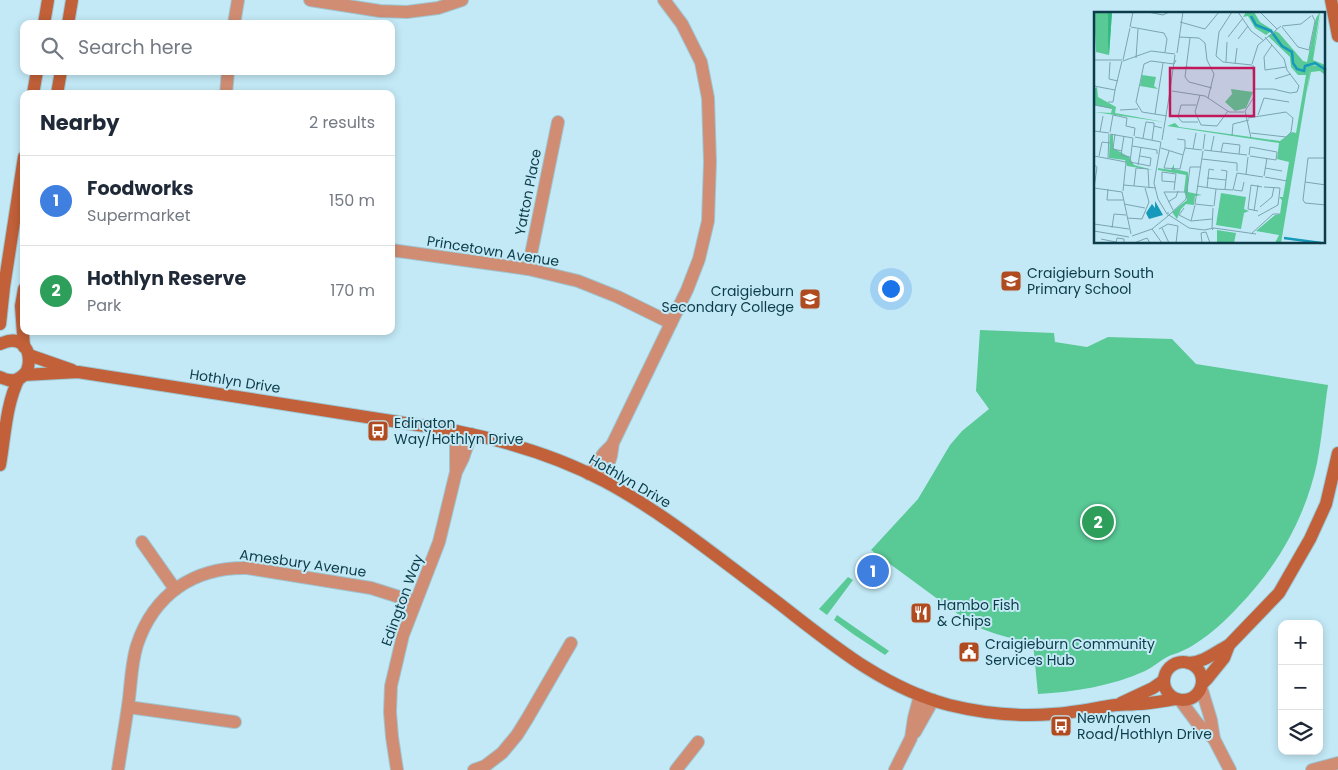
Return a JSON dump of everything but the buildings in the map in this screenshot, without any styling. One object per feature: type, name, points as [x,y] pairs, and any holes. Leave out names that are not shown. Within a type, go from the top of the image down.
[{"type":"street","points":[[45,20],[48,0]]},
{"type":"street","points":[[69,20],[72,0]]},
{"type":"street","points":[[235,20],[238,0]]},
{"type":"street","points":[[310,0],[380,11],[408,12],[438,8],[462,0]]},
{"type":"street","points":[[589,474],[613,443],[671,323],[699,259],[708,221],[710,162],[708,98],[701,62],[682,24],[664,0]]},
{"type":"street","points":[[1331,0],[1338,36]]},
{"type":"street","points":[[34,90],[36,75]]},
{"type":"street","points":[[58,90],[60,75]]},
{"type":"street","points":[[226,90],[228,75]]},
{"type":"street","name":"Yatton Place","points":[[528,269],[558,122]]},
{"type":"street","points":[[0,324],[20,183]]},
{"type":"street","name":"Princetown Avenue","points":[[395,251],[528,269],[578,281],[618,297],[671,323]]},
{"type":"street","points":[[0,465],[9,405],[14,388],[29,366],[25,335]]},
{"type":"street","name":"Hothlyn Drive","points":[[0,344],[14,341],[27,351],[78,372]]},
{"type":"street","name":"Hothlyn Drive","points":[[0,377],[8,380],[21,376],[78,372],[456,431],[517,446],[550,457],[603,480],[653,510],[851,658],[888,681],[920,696],[971,709],[1028,715],[1052,715],[1118,704],[1142,704],[1178,700]]},
{"type":"street","name":"Edington Way","points":[[456,431],[456,472]]},
{"type":"street","name":"Edington Way","points":[[397,770],[390,712],[391,686],[403,635],[439,542],[456,472],[471,434]]},
{"type":"street","points":[[603,480],[613,443]]},
{"type":"street","points":[[1201,685],[1224,658],[1229,646],[1279,593],[1310,539],[1326,504],[1338,453]]},
{"type":"street","points":[[142,542],[175,588]]},
{"type":"street","name":"Amesbury Avenue","points":[[118,770],[137,647],[143,630],[156,607],[175,588],[192,578],[232,568],[247,568],[371,588],[415,602]]},
{"type":"street","points":[[474,770],[484,766],[502,753],[517,735],[571,643]]},
{"type":"street","points":[[1229,646],[1202,661],[1179,662],[1170,667],[1166,671],[1164,687],[1214,740],[1230,770]]},
{"type":"street","points":[[1178,700],[1192,698],[1196,695],[1201,685],[1202,679],[1198,669],[1189,663]]},
{"type":"street","name":"Hothlyn Drive","points":[[1118,704],[1164,681]]},
{"type":"street","points":[[1201,685],[1211,720],[1214,740]]},
{"type":"street","points":[[911,738],[920,696]]},
{"type":"street","points":[[895,770],[911,738],[934,700]]},
{"type":"street","points":[[128,707],[235,722]]},
{"type":"street","points":[[676,770],[698,742]]},
{"type":"street","points":[[1312,770],[1338,763]]},
{"type":"green space","points":[[980,330],[1054,333],[1055,342],[1087,347],[1108,337],[1172,339],[1196,364],[1328,385],[1317,463],[1312,484],[1297,523],[1288,541],[1265,576],[1233,612],[1207,636],[1148,669],[1119,681],[1065,692],[1038,694],[1033,643],[1003,636],[973,625],[871,550],[918,499],[950,445],[962,431],[989,409],[976,391]]},
{"type":"green space","points":[[848,577],[853,580],[827,615],[819,609]]},
{"type":"green space","points":[[837,615],[889,651],[885,655],[853,634],[834,620]]},
{"type":"place","name":"Craigieburn South Primary School","points":[[1011,281]]},
{"type":"place","name":"Craigieburn Secondary College","points":[[810,299]]},
{"type":"place","name":"Edington Way/Hothlyn Drive","points":[[378,431]]},
{"type":"place","name":"Hothlyn Reserve","points":[[1098,522]]},
{"type":"place","name":"Foodworks","points":[[873,571]]},
{"type":"place","name":"Hambo Fish & Chips","points":[[921,613]]},
{"type":"place","name":"Craigieburn Community Services Hub","points":[[969,652]]},
{"type":"place","name":"Newhaven Road/Hothlyn Drive","points":[[1061,726]]}]
